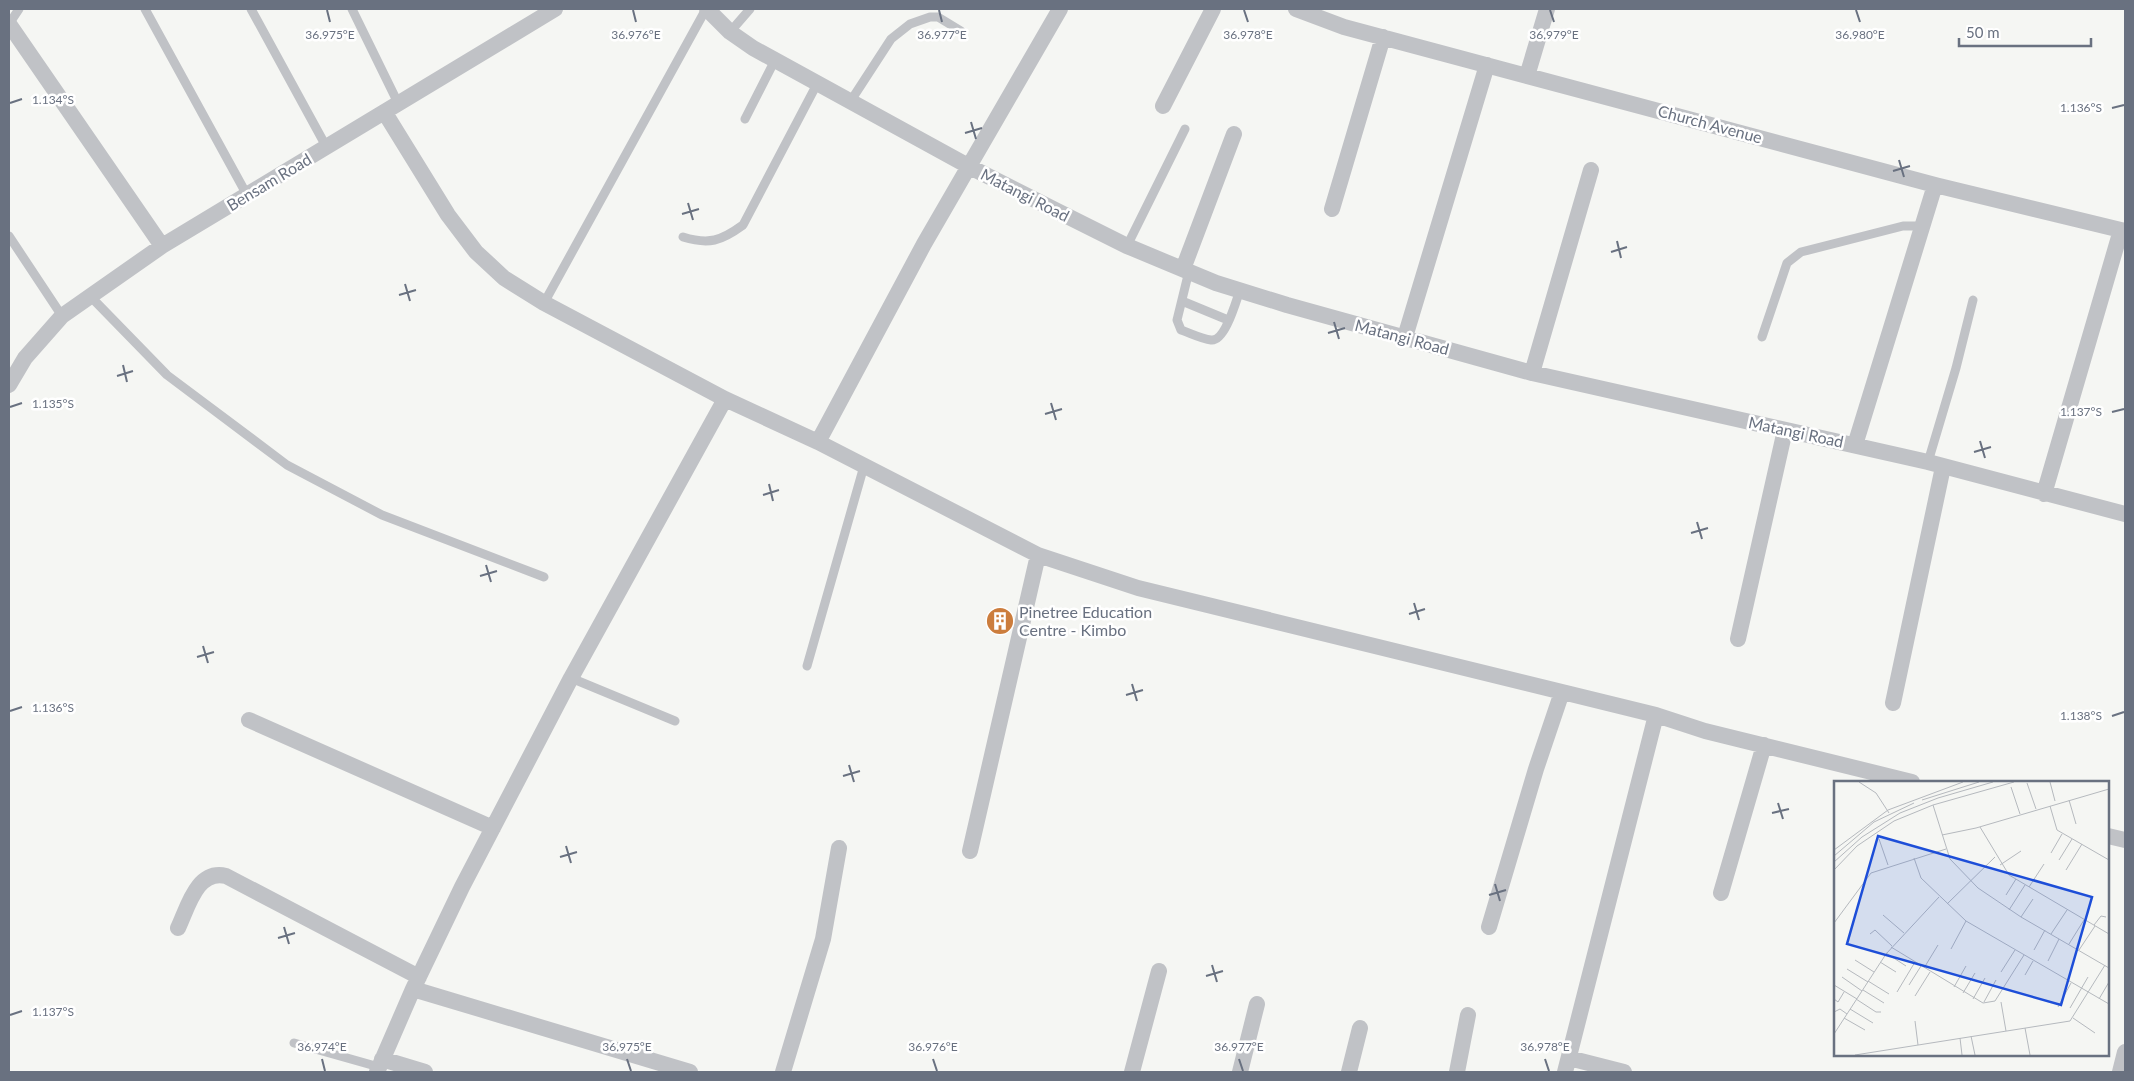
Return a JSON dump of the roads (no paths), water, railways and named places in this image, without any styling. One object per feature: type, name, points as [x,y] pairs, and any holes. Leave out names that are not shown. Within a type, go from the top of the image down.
[{"type":"street","name":"Bensam Road","points":[[9,384],[25,358],[62,316],[162,246],[399,105],[555,9]]},
{"type":"street","name":"Matangi Road","points":[[707,9],[730,32],[775,60],[970,167],[1127,246],[1240,290],[1287,305],[1532,373],[1854,445],[2125,514]]},
{"type":"street","points":[[818,442],[924,244],[1060,9]]},
{"type":"street","points":[[1163,106],[1213,9]]},
{"type":"street","name":"Church Avenue","points":[[1296,9],[1344,27],[1527,76],[1935,185],[2123,230]]},
{"type":"street","points":[[1527,76],[1547,9]]},
{"type":"street","points":[[9,24],[162,246]]},
{"type":"street","points":[[1332,209],[1383,37]]},
{"type":"street","points":[[1405,337],[1487,65]]},
{"type":"street","points":[[385,113],[448,215],[476,252],[504,278],[544,304],[725,399],[818,442],[1038,555],[1138,588],[1656,714],[1705,731],[1908,781]]},
{"type":"street","points":[[1186,270],[1234,134]]},
{"type":"street","points":[[1532,373],[1591,170]]},
{"type":"street","points":[[1854,445],[1935,185]]},
{"type":"street","points":[[2044,494],[2123,230]]},
{"type":"street","points":[[425,1072],[379,1066],[416,983],[493,828],[571,678],[725,399]]},
{"type":"street","points":[[1738,639],[1785,430]]},
{"type":"street","points":[[1893,703],[1935,465]]},
{"type":"street","points":[[970,851],[1038,555]]},
{"type":"street","points":[[1489,927],[1536,769],[1562,692]]},
{"type":"street","points":[[1624,1072],[1567,1065],[1656,714]]},
{"type":"street","points":[[248,720],[493,828]]},
{"type":"street","points":[[1721,893],[1764,745]]},
{"type":"street","points":[[2109,836],[2125,840]]},
{"type":"street","points":[[783,1072],[823,938],[840,848]]},
{"type":"street","points":[[178,928],[204,879],[217,874],[226,876],[416,983],[681,1071]]},
{"type":"street","points":[[1132,1072],[1158,971]]},
{"type":"street","points":[[1240,1072],[1257,1004]]},
{"type":"street","points":[[1458,1072],[1468,1015]]},
{"type":"street","points":[[1349,1072],[1360,1028]]},
{"type":"street","points":[[2120,1072],[2125,1052]]},
{"type":"lane","points":[[9,24],[19,9]]},
{"type":"lane","points":[[145,9],[247,195]]},
{"type":"lane","points":[[251,9],[327,148]]},
{"type":"lane","points":[[352,9],[399,105]]},
{"type":"lane","points":[[544,304],[707,9]]},
{"type":"lane","points":[[730,32],[750,9]]},
{"type":"lane","points":[[850,102],[891,39],[910,24],[930,17],[938,17],[961,31]]},
{"type":"lane","points":[[745,119],[775,60]]},
{"type":"lane","points":[[683,237],[701,243],[725,238],[743,225],[817,84]]},
{"type":"lane","points":[[1127,246],[1185,129]]},
{"type":"lane","points":[[1762,337],[1787,263],[1794,256],[1801,252],[1893,228],[1923,226]]},
{"type":"lane","points":[[9,236],[62,316]]},
{"type":"lane","points":[[1186,270],[1182,301],[1177,320],[1181,330],[1211,340],[1217,340],[1223,334],[1240,290]]},
{"type":"lane","points":[[90,296],[167,376],[287,465],[382,515],[544,577]]},
{"type":"lane","points":[[1935,465],[1956,368],[1974,300]]},
{"type":"lane","points":[[1182,301],[1228,320]]},
{"type":"lane","points":[[806,666],[864,466]]},
{"type":"lane","points":[[571,678],[675,721]]},
{"type":"lane","points":[[294,1044],[379,1066]]},
{"type":"place","name":"Pinetree Education Centre - Kimbo","points":[[1000,621]]}]
